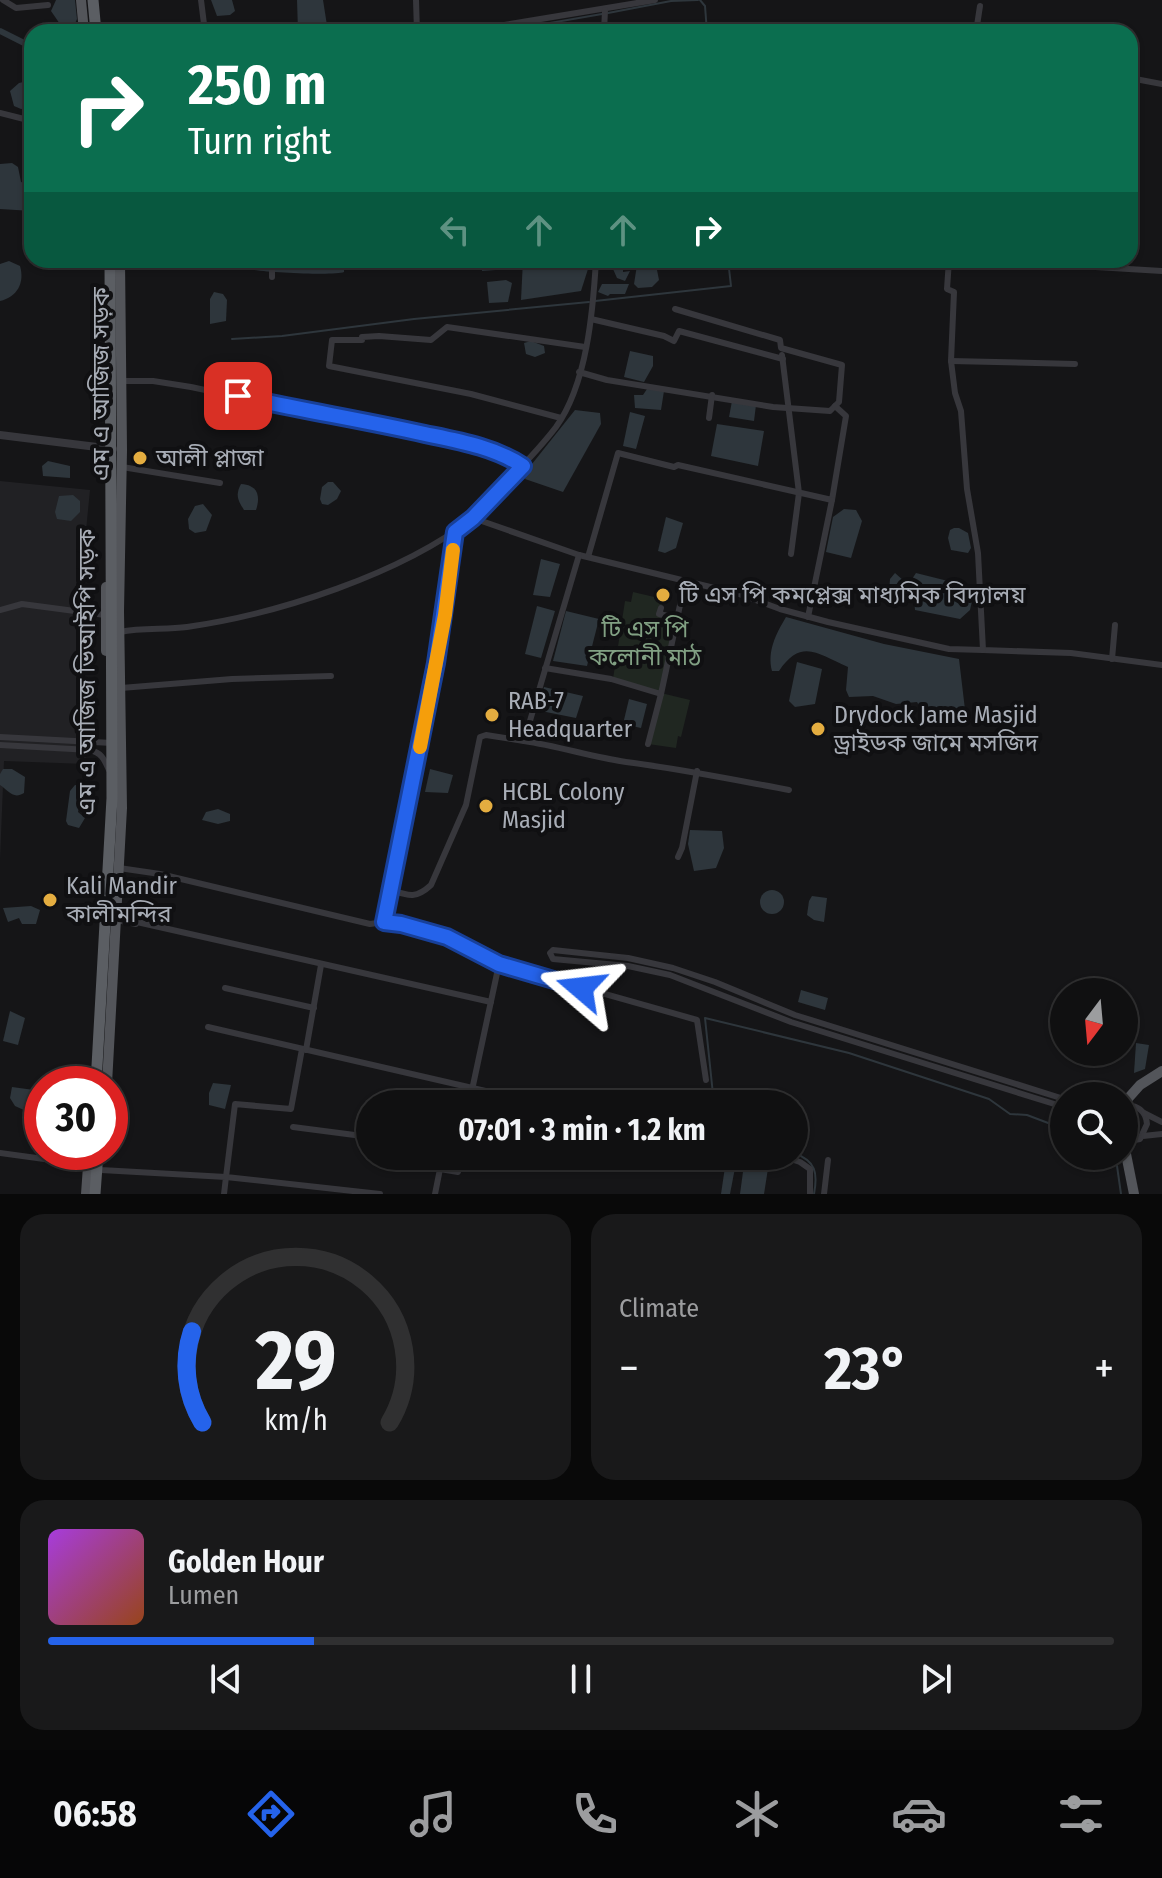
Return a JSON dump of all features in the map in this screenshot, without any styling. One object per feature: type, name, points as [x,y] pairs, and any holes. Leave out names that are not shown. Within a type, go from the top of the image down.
[{"type":"highway","points":[[83,0],[85,24]]},
{"type":"highway","points":[[94,0],[96,24]]},
{"type":"highway","points":[[95,1066],[112,798],[108,268]]},
{"type":"highway","points":[[106,1066],[119,798],[116,603],[119,268]]},
{"type":"highway","points":[[88,1194],[89,1170]]},
{"type":"highway","points":[[97,1194],[99,1170]]},
{"type":"main road","name":"এম এ আজিজ ভিআইপি সড়ক","points":[[95,1066],[109,770],[105,615],[108,268]]},
{"type":"main road","name":"এম এ আজিজ সড়ক","points":[[106,1066],[117,920],[122,743],[119,268]]},
{"type":"main road","points":[[1138,1087],[1162,1071]]},
{"type":"main road","points":[[88,1170],[88,1194]]},
{"type":"main road","points":[[97,1194],[101,1170]]},
{"type":"main road","points":[[1129,1170],[1134,1194]]},
{"type":"street","points":[[3,0],[16,8],[48,5]]},
{"type":"street","points":[[201,0],[204,24]]},
{"type":"street","points":[[416,0],[417,24]]},
{"type":"street","points":[[514,24],[655,0]]},
{"type":"street","points":[[977,24],[980,6]]},
{"type":"street","points":[[604,24],[605,10]]},
{"type":"street","points":[[1138,80],[1162,84]]},
{"type":"street","points":[[0,113],[24,119]]},
{"type":"street","points":[[272,268],[272,277]]},
{"type":"street","points":[[120,632],[188,627],[297,604],[445,540],[473,518],[523,466],[561,418],[585,347],[595,268]]},
{"type":"street","points":[[948,268],[947,289],[954,292],[951,361],[961,411],[967,489],[978,553],[983,650]]},
{"type":"street","points":[[1112,268],[1162,271]]},
{"type":"street","points":[[675,309],[780,340],[799,493],[791,554]]},
{"type":"street","points":[[591,319],[674,341],[679,331],[783,359]]},
{"type":"street","points":[[561,418],[471,394],[329,366],[332,340],[362,340],[362,337],[379,336],[431,340],[447,327],[585,347]]},
{"type":"street","points":[[579,372],[607,380],[790,408],[830,411],[839,402],[842,365],[781,348]]},
{"type":"street","points":[[951,361],[1075,364]]},
{"type":"street","points":[[122,381],[153,381],[191,387],[373,421],[496,451],[523,466]]},
{"type":"street","points":[[709,418],[712,395]]},
{"type":"street","points":[[808,617],[846,416],[835,406]]},
{"type":"street","points":[[0,435],[122,450]]},
{"type":"street","points":[[588,557],[618,453],[832,500]]},
{"type":"street","points":[[122,467],[220,483]]},
{"type":"street","points":[[473,518],[579,555],[739,594],[808,617],[949,649],[1071,653],[1162,665]]},
{"type":"street","points":[[384,922],[438,651],[455,532]]},
{"type":"street","points":[[524,741],[579,555]]},
{"type":"street","points":[[648,744],[683,591]]},
{"type":"street","points":[[0,610],[22,604],[105,615]]},
{"type":"street","points":[[661,608],[659,614],[678,618]]},
{"type":"street","points":[[1112,659],[1115,625]]},
{"type":"street","points":[[545,668],[611,679],[661,694]]},
{"type":"street","points":[[121,688],[232,679],[331,676]]},
{"type":"street","points":[[390,890],[415,895],[431,885],[466,805],[480,737],[486,735],[789,790]]},
{"type":"street","points":[[0,737],[122,743]]},
{"type":"street","points":[[0,745],[90,750],[104,758],[109,770]]},
{"type":"street","points":[[678,857],[694,797],[697,771]]},
{"type":"street","points":[[119,868],[160,874],[370,924],[401,924],[447,937],[499,964],[697,1020],[706,1080]]},
{"type":"street","points":[[117,920],[491,1002]]},
{"type":"street","points":[[1050,1095],[795,1015],[673,968],[628,958],[553,950],[550,953],[553,959],[628,966],[670,975],[791,1022],[1050,1103]]},
{"type":"street","points":[[471,1090],[499,964]]},
{"type":"street","points":[[224,1194],[235,1104],[291,1109],[321,965]]},
{"type":"street","points":[[225,988],[314,1008]]},
{"type":"street","points":[[208,1027],[484,1090]]},
{"type":"street","points":[[1138,1109],[1162,1122]]},
{"type":"street","points":[[1143,1136],[1147,1124],[1144,1113]]},
{"type":"street","points":[[293,1127],[356,1135]]},
{"type":"street","points":[[1138,1140],[1162,1134]]},
{"type":"street","points":[[0,1153],[24,1156]]},
{"type":"street","points":[[824,1194],[828,1160]]},
{"type":"street","points":[[808,1168],[810,1194]]},
{"type":"street","points":[[101,1170],[226,1177],[380,1194]]},
{"type":"street","points":[[435,1194],[440,1170]]},
{"type":"shaded area","points":[[56,0],[75,0],[77,19],[75,24],[60,24],[51,11]]},
{"type":"shaded area","points":[[211,0],[232,0],[235,11],[230,15],[217,16]]},
{"type":"shaded area","points":[[297,0],[323,0],[327,24],[298,24]]},
{"type":"shaded area","points":[[24,82],[24,109],[14,106],[10,91]]},
{"type":"shaded area","points":[[12,163],[18,167],[21,182],[24,183],[24,210],[0,209],[0,164]]},
{"type":"shaded area","points":[[9,261],[20,266],[20,283],[15,293],[0,301],[0,264]]},
{"type":"shaded area","points":[[344,268],[344,272],[313,274],[249,269]]},
{"type":"shaded area","points":[[482,268],[510,268],[510,269],[482,271]]},
{"type":"shaded area","points":[[523,268],[588,269],[581,291],[521,300]]},
{"type":"shaded area","points":[[613,268],[630,271],[625,281],[617,278]]},
{"type":"shaded area","points":[[637,268],[657,268],[659,280],[652,287],[638,288],[634,284]]},
{"type":"shaded area","points":[[506,280],[512,283],[508,302],[489,303],[487,282]]},
{"type":"shaded area","points":[[602,284],[629,284],[625,294],[608,296],[598,292]]},
{"type":"shaded area","points":[[214,292],[223,294],[227,300],[226,321],[210,324],[210,299]]},
{"type":"shaded area","points":[[531,341],[544,346],[545,353],[535,357],[526,354],[524,343]]},
{"type":"shaded area","points":[[630,351],[653,356],[653,366],[644,382],[624,377]]},
{"type":"shaded area","points":[[647,389],[664,391],[661,410],[635,408],[634,395],[643,395]]},
{"type":"shaded area","points":[[732,401],[756,405],[754,421],[729,417]]},
{"type":"shaded area","points":[[575,410],[600,413],[601,424],[563,492],[525,479],[528,469]]},
{"type":"shaded area","points":[[630,412],[645,416],[636,449],[623,446]]},
{"type":"shaded area","points":[[717,424],[764,431],[758,466],[711,456]]},
{"type":"shaded area","points":[[48,461],[70,466],[70,478],[43,476],[42,466]]},
{"type":"shaded area","points":[[0,481],[90,490],[77,622],[86,764],[4,761],[0,860]]},
{"type":"shaded area","points":[[333,482],[341,491],[337,499],[328,505],[322,504],[320,499],[322,487]]},
{"type":"shaded area","points":[[241,484],[251,486],[256,492],[256,510],[244,510],[242,507],[238,495]]},
{"type":"shaded area","points":[[73,495],[80,501],[80,512],[71,521],[57,519],[55,512],[59,496]]},
{"type":"shaded area","points":[[203,504],[212,515],[206,531],[195,533],[189,529],[188,519],[195,506]]},
{"type":"shaded area","points":[[844,509],[856,510],[862,521],[851,558],[826,552],[833,517]]},
{"type":"shaded area","points":[[666,517],[683,523],[676,548],[665,553],[658,551]]},
{"type":"shaded area","points":[[954,528],[968,533],[971,548],[968,553],[951,550],[948,538],[950,530]]},
{"type":"shaded area","points":[[541,559],[560,564],[550,597],[533,595]]},
{"type":"shaded area","points":[[895,573],[904,581],[899,594],[889,591],[890,579]]},
{"type":"shaded area","points":[[916,573],[952,582],[956,592],[974,592],[970,610],[960,619],[915,610],[912,579]]},
{"type":"shaded area","points":[[537,606],[555,611],[541,658],[525,654]]},
{"type":"shaded area","points":[[566,611],[599,619],[587,666],[553,661]]},
{"type":"shaded area","points":[[786,617],[884,644],[959,659],[966,718],[941,718],[923,713],[917,702],[896,704],[873,696],[849,697],[846,690],[848,667],[811,652],[795,654],[779,671],[772,671],[772,650]]},
{"type":"shaded area","points":[[797,662],[822,669],[815,704],[795,707],[789,701]]},
{"type":"shaded area","points":[[544,687],[583,696],[576,718],[536,710]]},
{"type":"shaded area","points":[[629,699],[647,704],[641,728],[623,724]]},
{"type":"shaded area","points":[[3,769],[12,769],[25,777],[24,793],[14,795],[0,785]]},
{"type":"shaded area","points":[[430,769],[453,775],[448,793],[425,792]]},
{"type":"shaded area","points":[[75,785],[81,786],[87,796],[80,802],[78,812],[85,818],[79,828],[68,825],[66,821],[70,791]]},
{"type":"shaded area","points":[[218,809],[230,814],[230,821],[218,824],[202,820],[206,812]]},
{"type":"shaded area","points":[[690,830],[722,831],[724,848],[716,868],[694,871],[688,844]]},
{"type":"shaded area","points":[[772,890],[780,894],[784,902],[780,910],[772,914],[764,910],[760,902],[764,894]]},
{"type":"shaded area","points":[[812,896],[827,898],[824,922],[807,915]]},
{"type":"shaded area","points":[[31,906],[40,910],[36,924],[22,924],[19,918],[8,922],[3,908]]},
{"type":"shaded area","points":[[801,990],[828,998],[825,1010],[798,1002]]},
{"type":"shaded area","points":[[10,1011],[25,1018],[18,1045],[3,1041]]},
{"type":"shaded area","points":[[1138,1043],[1149,1045],[1145,1069],[1134,1073],[1134,1066],[1138,1066]]},
{"type":"shaded area","points":[[213,1083],[231,1085],[225,1109],[209,1105]]},
{"type":"shaded area","points":[[12,1087],[24,1089],[24,1110],[15,1106],[10,1098]]},
{"type":"shaded area","points":[[725,1170],[735,1170],[730,1194],[721,1194]]},
{"type":"shaded area","points":[[743,1170],[768,1170],[764,1194],[740,1194]]},
{"type":"green space","name":"টি এস পি কলোনী মাঠ","points":[[633,592],[663,599],[660,613],[678,618],[661,693],[690,700],[676,748],[648,744],[661,694],[613,679],[625,601],[631,602]]},
{"type":"waterway","points":[[608,13],[671,1],[698,0]]},
{"type":"waterway","points":[[700,0],[705,6],[706,24]]},
{"type":"waterway","points":[[544,24],[602,14]]},
{"type":"waterway","points":[[0,31],[24,43]]},
{"type":"waterway","points":[[595,301],[731,286],[729,268]]},
{"type":"waterway","points":[[232,339],[589,302]]},
{"type":"waterway","points":[[713,1090],[705,1018],[849,1053],[989,1099],[1010,1114],[1027,1115],[1050,1124]]},
{"type":"waterway","points":[[808,1161],[814,1169],[814,1194]]},
{"type":"waterway","points":[[1118,1170],[1121,1194]]},
{"type":"slow traffic","points":[[420,747],[445,615],[453,550]]},
{"type":"place","name":"আলী প্লাজা","points":[[140,458]]},
{"type":"place","name":"টি এস পি কমপ্লেক্স মাধ্যমিক বিদ্যালয়","points":[[663,595]]},
{"type":"place","name":"RAB-7 Headquarter","points":[[492,715]]},
{"type":"place","name":"Drydock Jame Masjid ড্রাইডক জামে মসজিদ","points":[[818,729]]},
{"type":"place","name":"HCBL Colony Masjid","points":[[486,806]]},
{"type":"place","name":"Kali Mandir কালীমন্দির","points":[[50,900]]},
{"type":"route","points":[[238,396],[373,421],[453,440],[507,455],[523,466],[473,518],[455,532],[445,615],[384,922],[447,937],[499,964],[581,988]]}]
